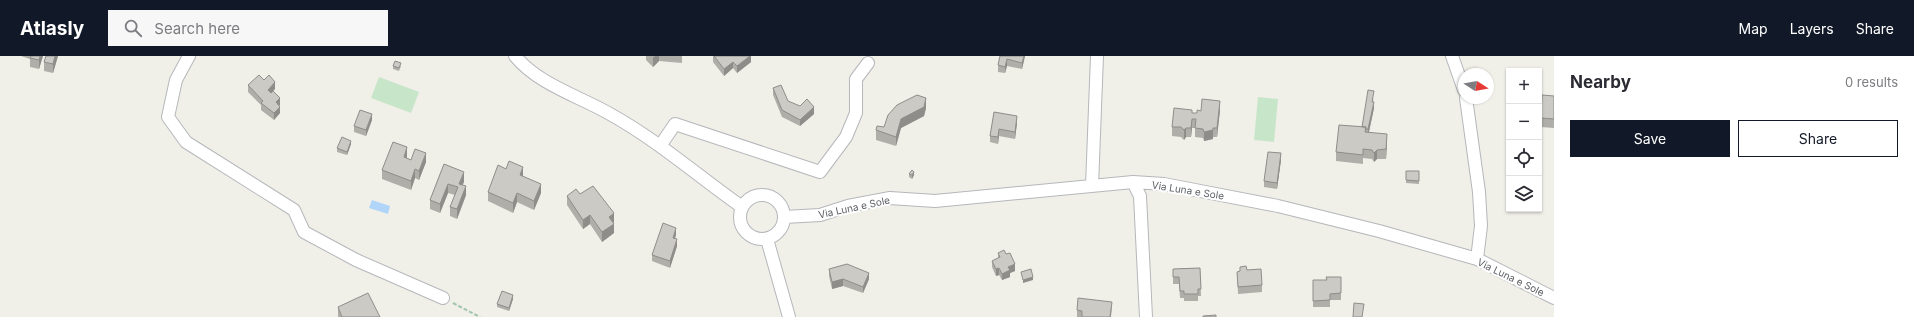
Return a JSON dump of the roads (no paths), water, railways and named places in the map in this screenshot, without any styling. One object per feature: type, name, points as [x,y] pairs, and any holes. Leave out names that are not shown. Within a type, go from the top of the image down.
[{"type":"street","points":[[189,56],[176,80],[168,117],[186,142],[294,210],[304,232],[356,260],[443,298]]},
{"type":"street","points":[[515,56],[542,79],[610,114],[660,146],[672,154],[695,174],[742,206]]},
{"type":"street","points":[[1092,186],[1097,56]]},
{"type":"street","points":[[1452,56],[1458,73]]},
{"type":"street","points":[[660,146],[675,124],[820,172],[846,137],[856,112],[856,79],[868,63]]},
{"type":"street","points":[[1467,104],[1479,192],[1481,226],[1477,259]]},
{"type":"street","points":[[1133,182],[1140,196],[1146,317]]},
{"type":"street","name":"Via Luna e Sole","points":[[784,217],[820,215],[848,206],[890,198],[935,201],[1133,182],[1164,184],[1278,206],[1380,231],[1477,259],[1554,298]]},
{"type":"street","points":[[767,196],[779,203],[784,217],[779,231],[767,238],[759,239],[746,233],[740,221],[742,206],[752,197],[767,196]]},
{"type":"street","points":[[767,238],[789,317]]},
{"type":"water","points":[[372,200],[390,206],[388,214],[369,208]]}]
